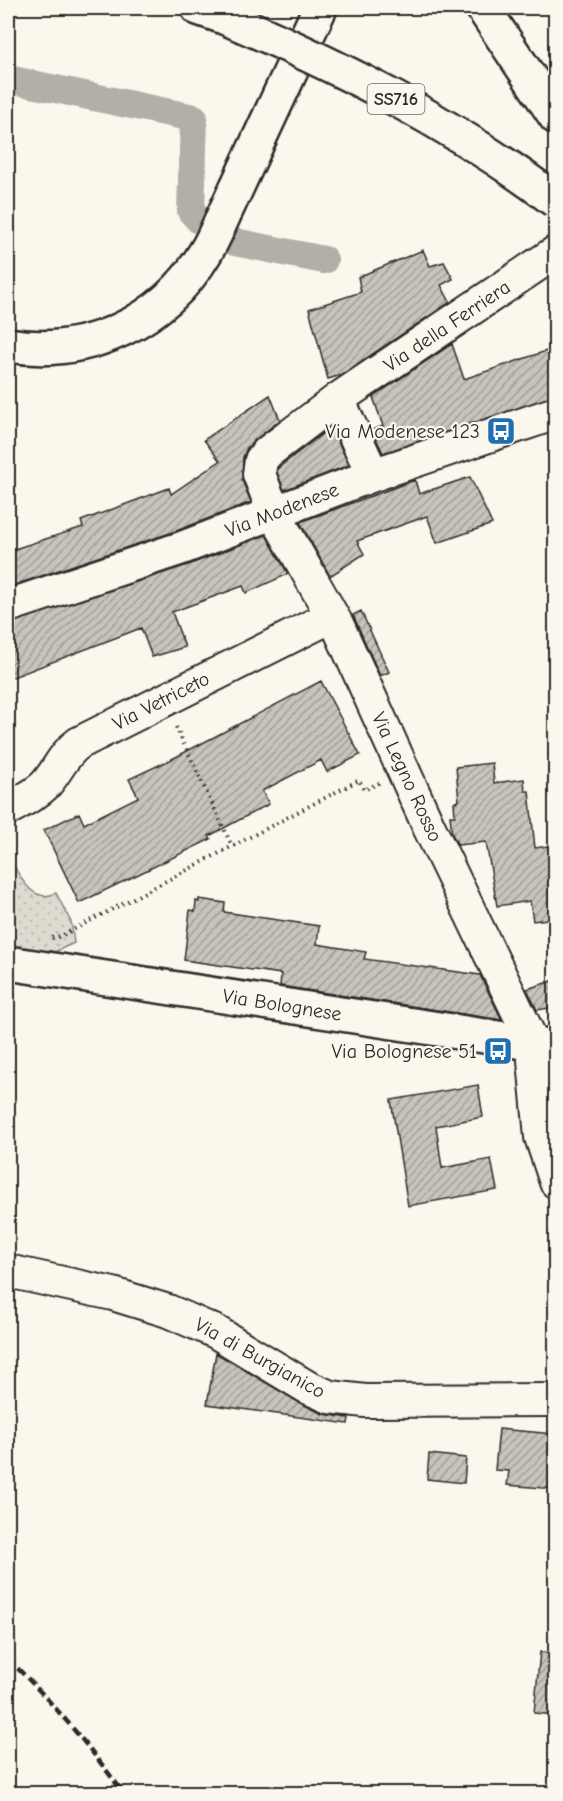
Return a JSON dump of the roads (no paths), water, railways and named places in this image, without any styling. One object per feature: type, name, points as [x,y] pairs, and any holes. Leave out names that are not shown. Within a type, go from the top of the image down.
[{"type":"main road","points":[[179,8],[211,12]]},
{"type":"main road","points":[[8,345],[34,348],[68,347],[92,342],[140,320],[164,303],[184,282],[205,253],[222,219],[320,8]]},
{"type":"main road","points":[[483,8],[555,117]]},
{"type":"main road","name":"SS716","points":[[211,12],[288,44],[413,108],[465,138],[555,201]]},
{"type":"main road","name":"Via Bolognese","points":[[8,963],[544,1046]]},
{"type":"street","name":"Via della Ferriera","points":[[274,513],[260,480],[259,470],[261,460],[268,452],[338,399],[555,252]]},
{"type":"street","points":[[338,399],[373,475]]},
{"type":"street","name":"Via Modenese","points":[[8,606],[182,548],[373,475],[555,413]]},
{"type":"street","name":"Via Legno Rosso","points":[[274,513],[332,616],[403,770],[544,1046],[555,1091]]},
{"type":"street","name":"Via Vetriceto","points":[[8,809],[44,786],[64,757],[79,743],[332,616]]},
{"type":"street","points":[[544,1046],[534,1074],[541,1137],[555,1182]]},
{"type":"street","name":"Via di Burgianico","points":[[8,1271],[113,1294],[168,1311],[216,1332],[307,1387],[330,1397],[351,1401],[424,1402],[550,1400]]},
{"type":"waterway","points":[[8,79],[194,118],[191,211],[199,220]]},
{"type":"waterway","points":[[235,242],[324,260]]},
{"type":"railway","points":[[8,1659],[69,1724],[124,1794]]},
{"type":"place","name":"Via Modenese 123","points":[[501,431]]},
{"type":"place","name":"Via Bolognese 51","points":[[498,1051]]}]
